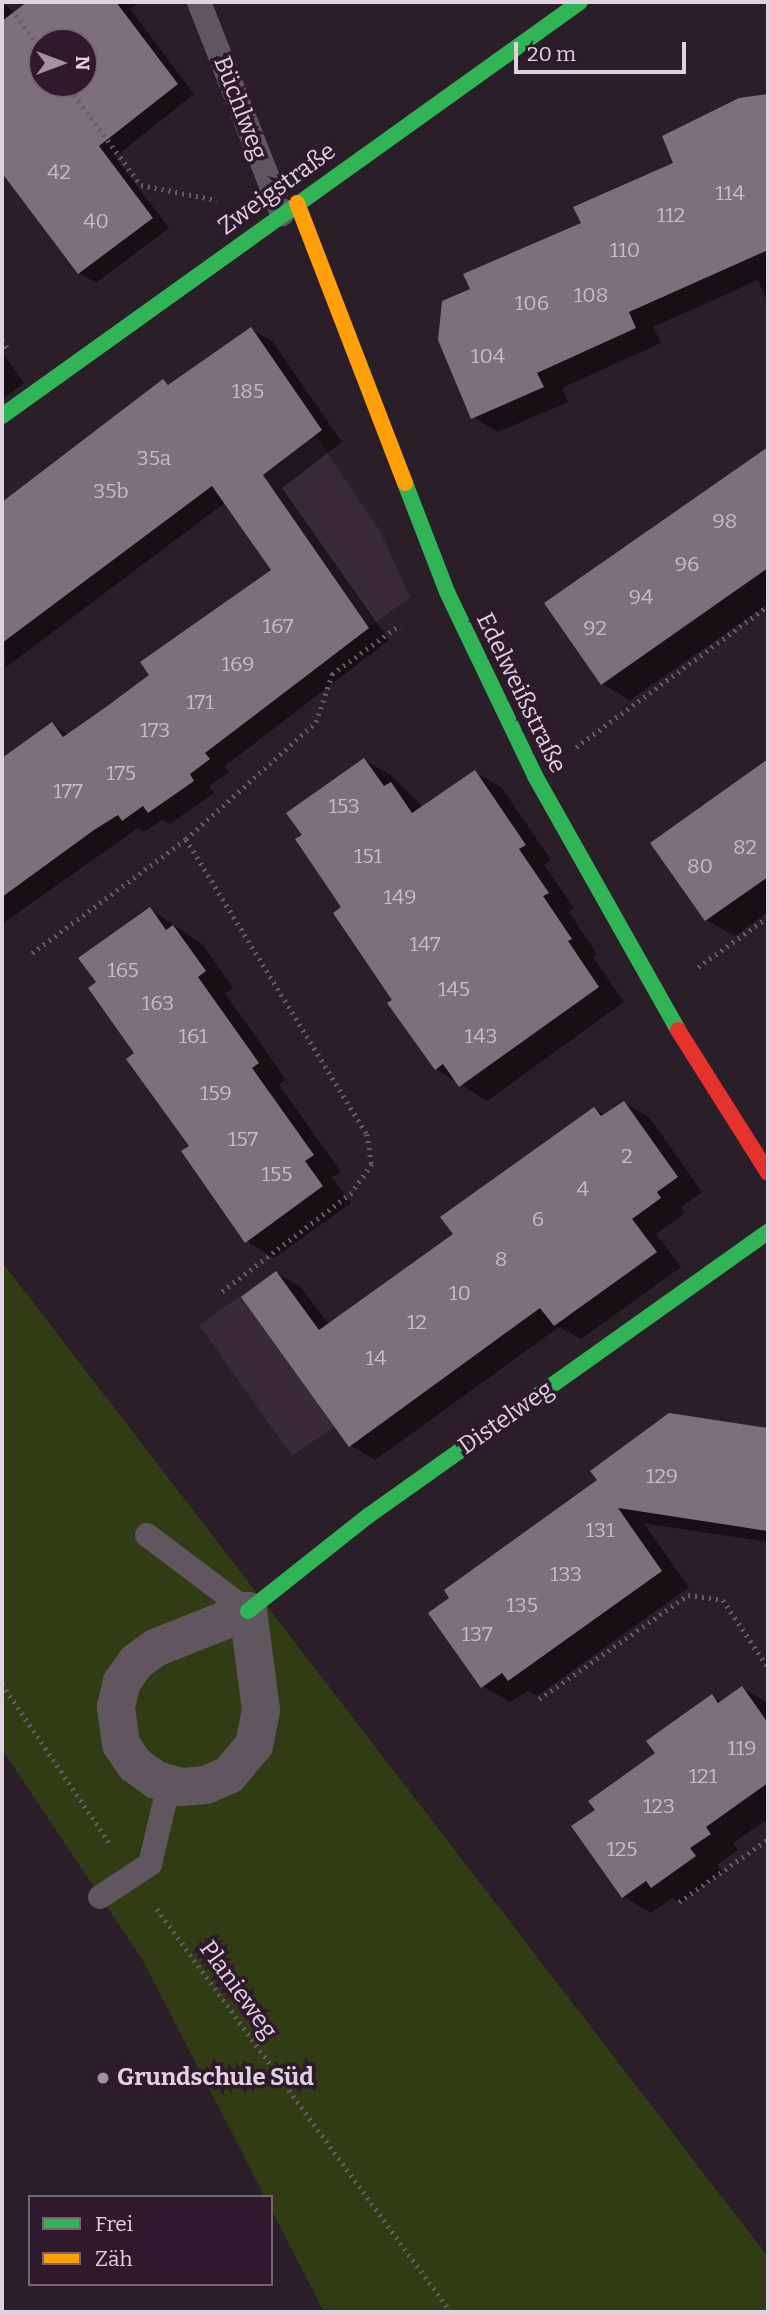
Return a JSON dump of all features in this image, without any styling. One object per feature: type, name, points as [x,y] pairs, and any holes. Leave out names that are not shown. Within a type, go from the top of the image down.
[{"type":"street","name":"Zweigstraße","points":[[2,416],[580,2]]},
{"type":"street","name":"Edelweißstraße","points":[[289,208],[447,592],[535,776],[655,995],[768,1172]]},
{"type":"street","name":"Distelweg","points":[[248,1611],[261,1710],[254,1745],[239,1766],[218,1780],[193,1787],[169,1784],[135,1765],[121,1744],[116,1707],[122,1682],[136,1662],[155,1648],[248,1611],[368,1516],[768,1232]]},
{"type":"lane","name":"Büchlweg","points":[[199,2],[271,188],[289,208]]},
{"type":"lane","points":[[147,1535],[248,1611]]},
{"type":"lane","points":[[100,1896],[150,1864],[169,1784]]},
{"type":"path","points":[[16,15],[28,32]]},
{"type":"path","points":[[76,98],[141,185],[232,203],[271,188]]},
{"type":"path","points":[[535,776],[768,606]]},
{"type":"path","points":[[32,953],[186,839],[316,722],[332,674],[400,625]]},
{"type":"path","points":[[186,839],[367,1134],[372,1164],[352,1193],[218,1295]]},
{"type":"path","points":[[655,995],[768,917]]},
{"type":"path","points":[[539,1699],[688,1595],[723,1600],[768,1667]]},
{"type":"path","name":"Planieweg","points":[[2,1684],[133,1875],[452,2312]]},
{"type":"path","points":[[679,1902],[768,1839]]},
{"type":"shaded area","points":[[315,435],[380,531],[410,597],[332,655],[262,476]]},
{"type":"shaded area","points":[[276,1271],[370,1402],[292,1456],[199,1325]]},
{"type":"green space","points":[[2,1262],[768,2257],[768,2312],[324,2312],[273,2213],[273,2195],[264,2195],[142,1959],[2,1749]]},
{"type":"building","points":[[27,2],[116,2],[178,84],[99,146],[153,218],[78,274],[2,173],[2,21]]},
{"type":"building","points":[[768,94],[768,250],[629,312],[636,328],[537,373],[544,387],[471,419],[438,340],[442,301],[470,289],[463,274],[581,223],[573,207],[673,163],[662,136],[739,98]]},
{"type":"building","points":[[251,327],[322,430],[263,475],[369,628],[205,753],[210,759],[190,774],[194,781],[148,813],[143,806],[122,821],[118,815],[2,897],[2,758],[52,722],[63,737],[106,707],[149,675],[140,662],[271,570],[212,486],[2,643],[2,502],[163,379],[168,385]]},
{"type":"building","points":[[768,447],[768,568],[601,685],[544,603]]},
{"type":"building","points":[[364,758],[384,786],[391,782],[412,813],[475,770],[526,845],[519,849],[549,893],[543,896],[572,939],[568,941],[599,987],[459,1087],[443,1064],[435,1070],[387,1003],[392,1000],[333,913],[341,907],[295,839],[302,835],[286,813]]},
{"type":"building","points":[[768,759],[768,877],[705,921],[650,843]]},
{"type":"building","points":[[150,907],[166,930],[173,925],[206,971],[198,977],[259,1063],[252,1068],[314,1155],[305,1161],[323,1186],[245,1243],[181,1151],[189,1146],[126,1059],[134,1053],[88,988],[96,982],[78,958]]},
{"type":"building","points":[[624,1101],[678,1177],[657,1192],[661,1198],[632,1219],[657,1252],[554,1326],[540,1308],[349,1447],[241,1297],[276,1271],[319,1330],[453,1234],[440,1217],[594,1107],[601,1116]]},
{"type":"building","points":[[669,1413],[768,1428],[768,1531],[618,1508],[662,1571],[508,1681],[502,1673],[481,1688],[428,1613],[449,1598],[444,1590],[597,1480],[590,1471]]},
{"type":"building","points":[[742,1686],[768,1723],[768,1783],[706,1827],[711,1834],[690,1848],[696,1856],[651,1888],[646,1881],[622,1898],[571,1826],[595,1810],[588,1801],[655,1753],[646,1741],[712,1694],[718,1703]]},
{"type":"traffic: fast","points":[[2,416],[580,2]]},
{"type":"traffic: fast","points":[[405,483],[447,592],[535,776],[678,1030]]},
{"type":"traffic: fast","points":[[248,1611],[368,1516],[768,1232]]},
{"type":"traffic: slow","points":[[297,203],[405,483]]},
{"type":"traffic: jam","points":[[678,1030],[768,1173]]},
{"type":"place","name":"Grundschule Süd","points":[[103,2078]]}]
